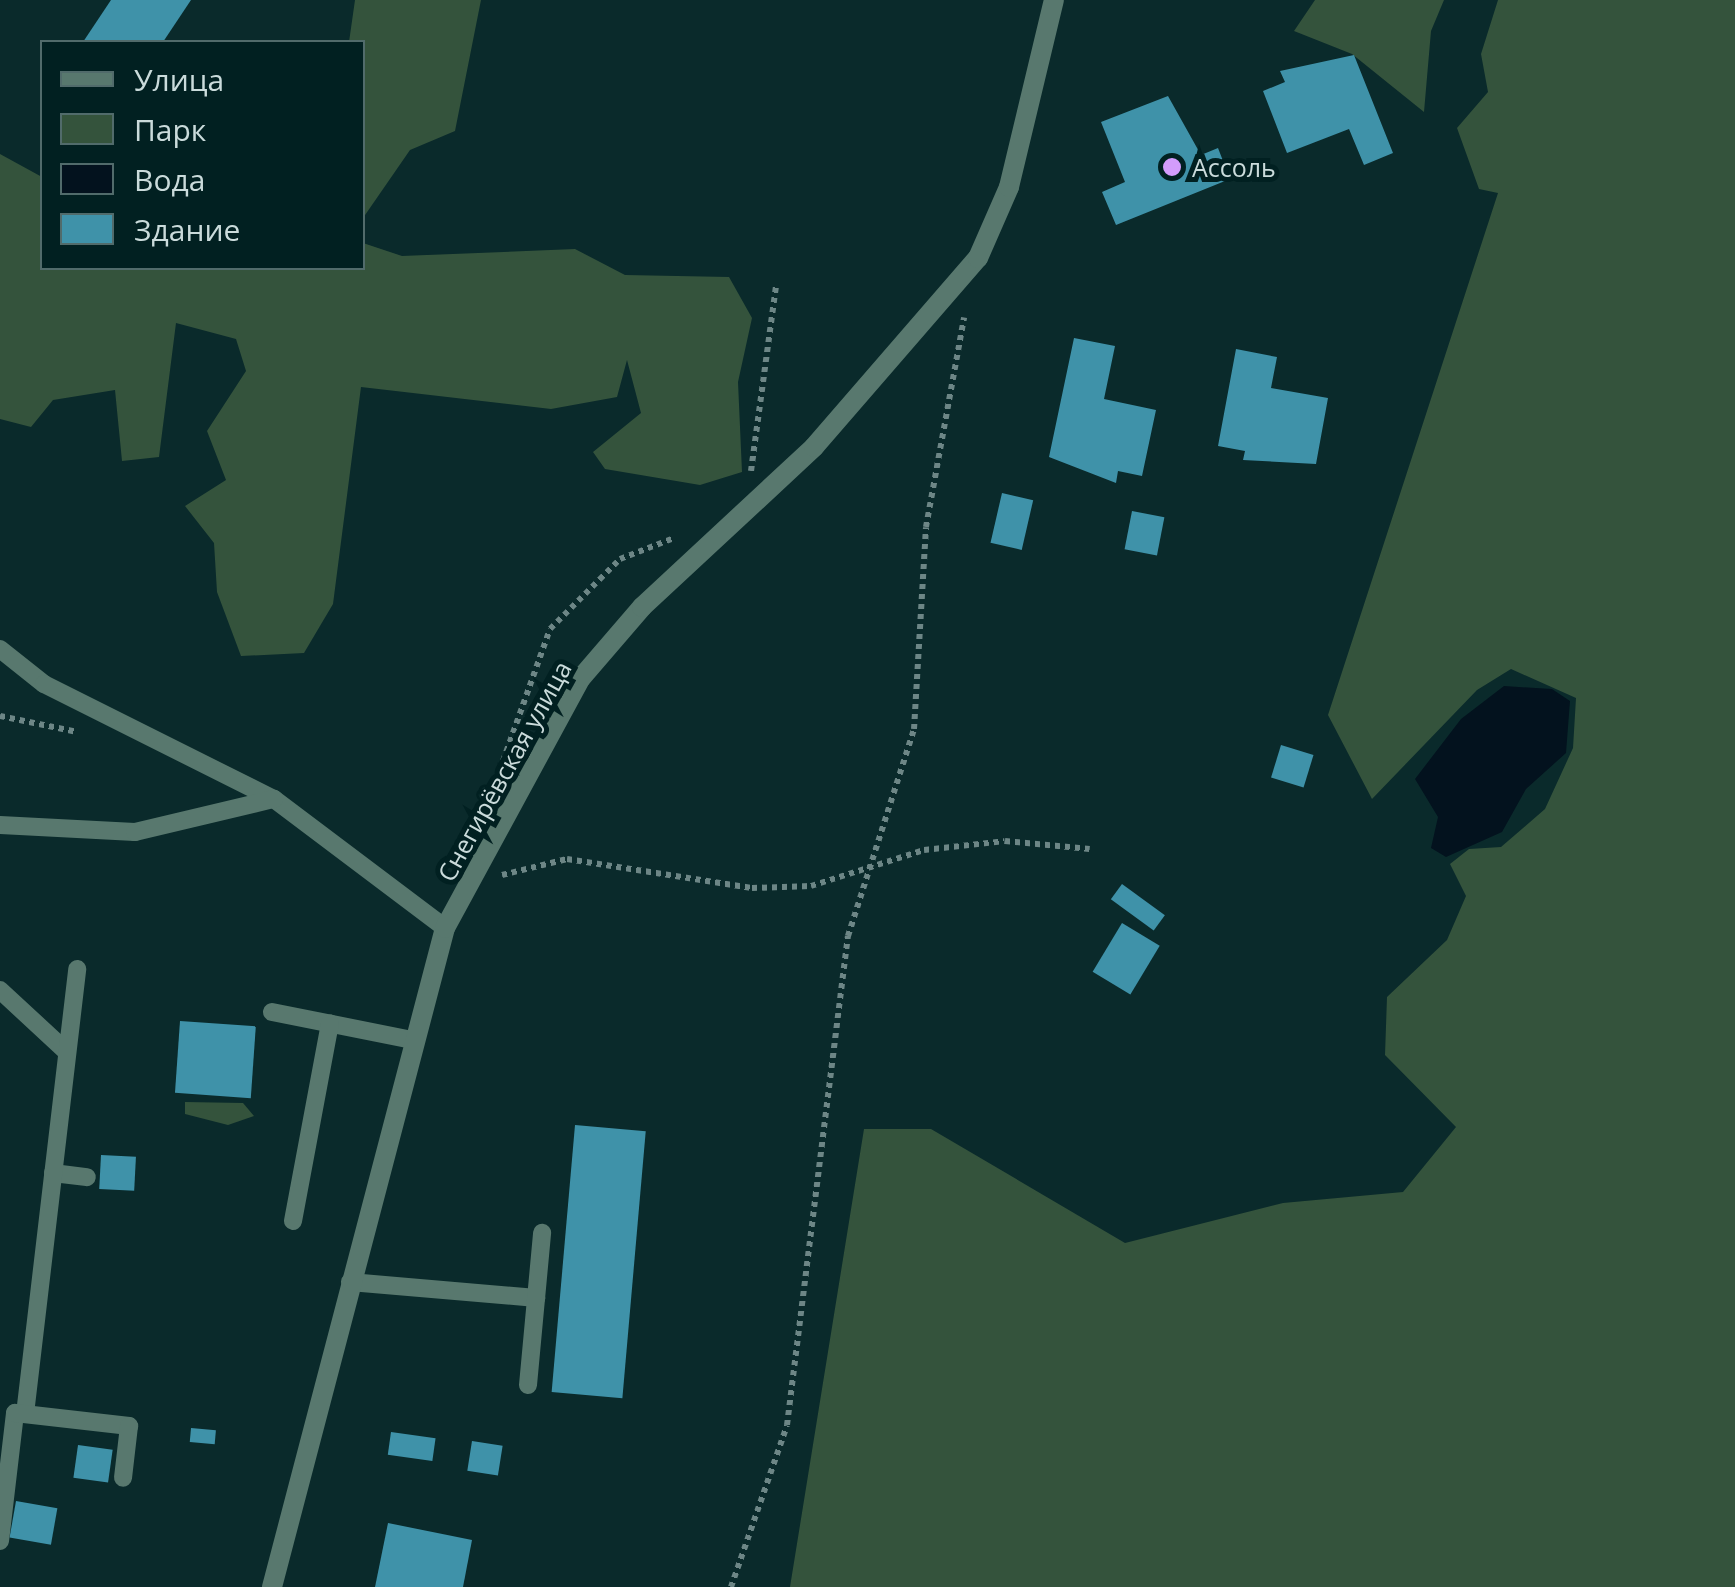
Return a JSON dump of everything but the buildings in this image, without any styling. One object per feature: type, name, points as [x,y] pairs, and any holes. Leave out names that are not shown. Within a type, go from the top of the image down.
[{"type":"street","name":"Снегирёвская улица","points":[[272,1587],[412,1040],[445,928],[581,678],[745,511],[814,447],[978,258],[1010,187],[1054,0]]},
{"type":"lane","points":[[0,649],[44,684],[274,799],[445,928]]},
{"type":"lane","points":[[0,826],[135,832],[274,799]]},
{"type":"lane","points":[[25,1414],[76,968]]},
{"type":"lane","points":[[0,990],[67,1052]]},
{"type":"lane","points":[[272,1012],[412,1040]]},
{"type":"lane","points":[[292,1221],[330,1023]]},
{"type":"lane","points":[[53,1173],[87,1177]]},
{"type":"lane","points":[[528,1385],[542,1234]]},
{"type":"lane","points":[[350,1282],[536,1298]]},
{"type":"lane","points":[[0,1541],[15,1413],[129,1426],[123,1478]]},
{"type":"path","points":[[731,1587],[787,1425],[848,936],[914,729],[936,449],[978,258]]},
{"type":"path","points":[[745,511],[776,287]]},
{"type":"path","points":[[468,884],[567,859],[752,888],[811,886],[986,843],[1090,848]]},
{"type":"green space","points":[[355,0],[481,0],[455,131],[410,150],[365,215],[365,40],[349,40]]},
{"type":"green space","points":[[1315,0],[1444,0],[1431,31],[1424,112],[1352,54],[1294,31]]},
{"type":"green space","points":[[1498,0],[1735,0],[1735,1587],[790,1587],[864,1129],[931,1129],[1125,1243],[1283,1203],[1403,1192],[1456,1127],[1385,1055],[1387,997],[1447,940],[1466,896],[1450,864],[1469,849],[1501,847],[1545,809],[1573,748],[1576,698],[1511,669],[1477,690],[1372,799],[1328,715],[1498,193],[1479,189],[1457,128],[1488,92],[1481,54]]},
{"type":"green space","points":[[0,154],[40,176],[40,270],[365,270],[365,244],[402,256],[575,249],[625,275],[729,277],[752,318],[738,382],[742,472],[700,485],[605,469],[593,452],[641,413],[627,360],[617,397],[551,409],[361,387],[333,604],[304,653],[241,656],[217,592],[214,543],[185,506],[226,480],[207,431],[246,371],[236,339],[176,323],[159,457],[122,461],[115,390],[53,400],[31,427],[0,419]]},
{"type":"green space","points":[[185,1102],[243,1103],[254,1116],[228,1125],[185,1114]]},
{"type":"water","points":[[1504,686],[1552,689],[1570,701],[1566,753],[1526,789],[1502,832],[1446,857],[1431,848],[1438,817],[1415,779],[1461,719]]},
{"type":"place","name":"Ассоль","points":[[1172,167]]}]
